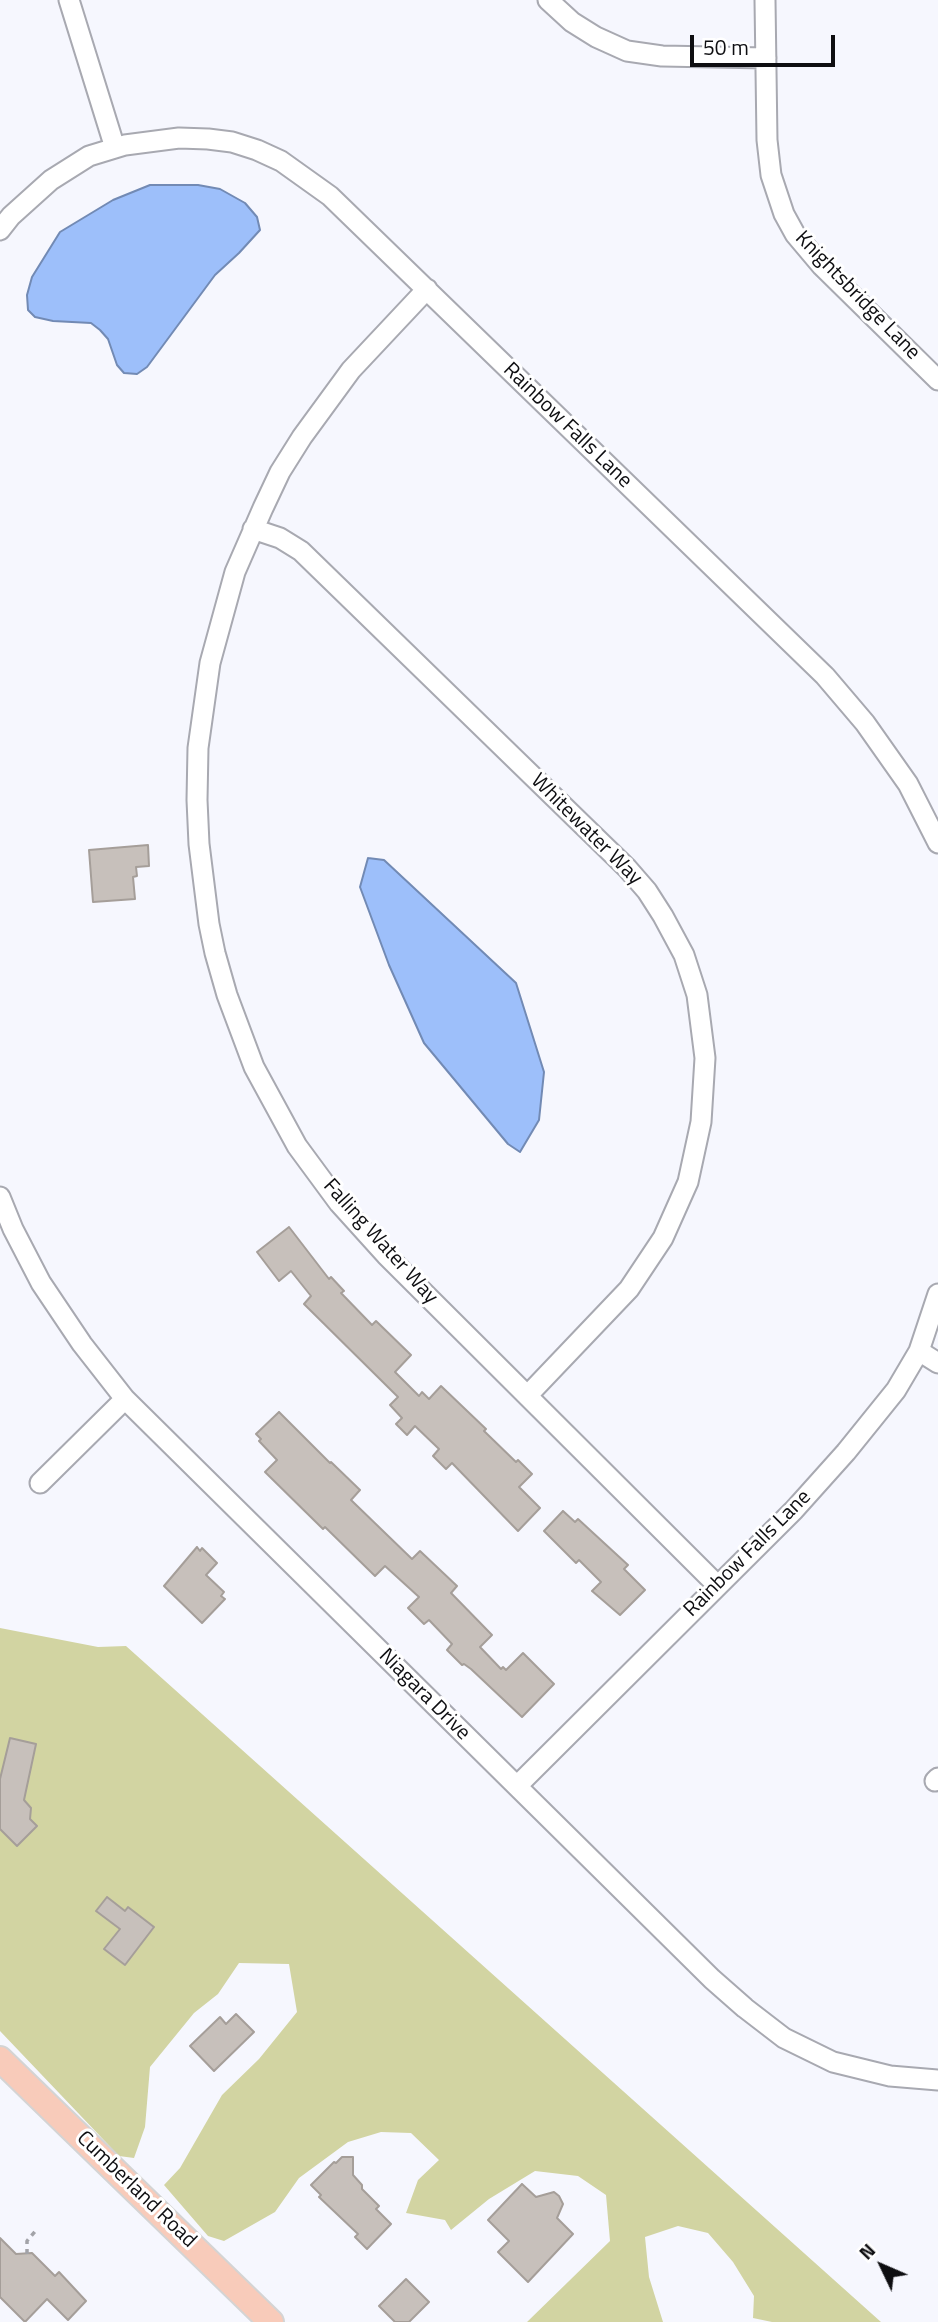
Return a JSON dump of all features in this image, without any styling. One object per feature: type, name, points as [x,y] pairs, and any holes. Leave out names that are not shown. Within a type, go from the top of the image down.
[{"type":"main road","name":"Cumberland Road","points":[[0,2059],[271,2322]]},
{"type":"street","points":[[0,230],[29,198],[51,180],[89,156],[115,148],[69,0]]},
{"type":"street","points":[[548,0],[572,22],[596,37],[628,51],[662,56],[766,58]]},
{"type":"street","name":"Knightsbridge Lane","points":[[765,0],[766,114],[771,175],[775,192],[789,224],[822,266],[938,380]]},
{"type":"street","name":"Rainbow Falls Lane","points":[[115,148],[179,138],[232,142],[281,161],[330,196],[825,676],[866,723],[908,784],[938,843]]},
{"type":"street","name":"Falling Water Way","points":[[427,289],[351,370],[326,401],[280,472],[235,572],[210,663],[198,748],[198,811],[209,924],[227,995],[254,1067],[297,1146],[339,1203],[386,1255],[717,1586]]},
{"type":"street","name":"Whitewater Way","points":[[253,529],[280,538],[301,551],[626,867],[647,891],[663,916],[684,955],[697,995],[705,1058],[701,1122],[688,1182],[663,1238],[629,1289],[528,1395]]},
{"type":"street","name":"Niagara Drive","points":[[0,1198],[13,1230],[41,1283],[82,1344],[125,1399],[712,1979],[784,2038],[833,2062],[890,2076],[938,2080]]},
{"type":"street","name":"Rainbow Falls Lane","points":[[517,1786],[794,1510],[846,1452],[896,1390],[919,1351],[938,1294]]},
{"type":"street","points":[[919,1351],[938,1363]]},
{"type":"street","points":[[40,1483],[125,1399]]},
{"type":"path","points":[[27,2254],[27,2242],[37,2229]]},
{"type":"green space","points":[[0,1628],[98,1647],[126,1646],[881,2322],[772,2322],[753,2318],[754,2296],[733,2262],[708,2233],[678,2226],[645,2237],[649,2277],[663,2322],[527,2322],[610,2241],[606,2195],[578,2176],[535,2171],[489,2199],[451,2230],[445,2220],[406,2213],[418,2180],[439,2160],[411,2133],[381,2132],[348,2142],[299,2178],[275,2212],[224,2241],[208,2236],[164,2185],[180,2168],[222,2095],[259,2059],[297,2012],[289,1964],[239,1963],[218,1994],[194,2013],[150,2067],[145,2127],[134,2158],[119,2156],[0,2031]]},
{"type":"water","points":[[150,185],[198,185],[220,189],[245,203],[257,217],[260,230],[215,275],[147,367],[137,374],[124,373],[117,365],[108,339],[100,330],[91,323],[35,317],[28,310],[27,295],[32,277],[60,232],[113,200]]},
{"type":"water","points":[[368,858],[384,860],[516,983],[544,1072],[539,1120],[520,1152],[508,1144],[424,1043],[389,965],[360,887]]},
{"type":"building","points":[[148,845],[149,866],[136,867],[137,876],[133,877],[135,899],[93,902],[89,850]]},
{"type":"building","points":[[289,1227],[329,1279],[331,1277],[344,1291],[341,1293],[372,1325],[376,1321],[411,1355],[395,1372],[419,1396],[422,1392],[429,1399],[441,1386],[516,1462],[518,1460],[532,1474],[519,1487],[540,1508],[518,1531],[452,1463],[446,1469],[433,1456],[439,1449],[415,1426],[407,1435],[396,1424],[402,1418],[390,1405],[398,1397],[304,1304],[311,1296],[291,1271],[279,1281],[257,1252]]},
{"type":"building","points":[[279,1412],[360,1490],[351,1500],[412,1559],[420,1551],[457,1586],[451,1593],[492,1635],[480,1647],[501,1669],[503,1667],[506,1670],[523,1653],[554,1684],[522,1717],[447,1650],[452,1644],[429,1620],[424,1624],[408,1608],[419,1597],[385,1566],[375,1576],[265,1472],[277,1460],[256,1434]]},
{"type":"building","points":[[563,1511],[575,1522],[578,1519],[628,1565],[624,1569],[645,1590],[620,1615],[592,1591],[601,1582],[579,1560],[576,1563],[544,1531]]},
{"type":"building","points":[[197,1547],[200,1551],[202,1548],[217,1563],[206,1575],[224,1592],[221,1596],[225,1599],[202,1623],[164,1586]]},
{"type":"building","points":[[10,1738],[36,1744],[24,1800],[31,1808],[30,1819],[37,1826],[17,1846],[0,1829],[0,1779]]},
{"type":"building","points":[[107,1897],[125,1911],[128,1907],[154,1927],[125,1965],[104,1949],[120,1929],[96,1911]]},
{"type":"building","points":[[236,2014],[254,2032],[214,2071],[190,2046],[220,2017],[226,2024]]},
{"type":"building","points":[[342,2157],[353,2157],[353,2175],[362,2185],[362,2189],[379,2206],[376,2209],[391,2224],[367,2249],[355,2237],[358,2234],[319,2197],[321,2195],[311,2185]]},
{"type":"building","points":[[522,2184],[536,2197],[554,2192],[559,2196],[563,2204],[557,2218],[573,2234],[528,2282],[498,2252],[509,2241],[488,2220]]},
{"type":"building","points":[[0,2238],[16,2254],[32,2253],[55,2276],[59,2272],[86,2301],[68,2320],[47,2299],[25,2322],[0,2297]]},
{"type":"building","points":[[406,2279],[429,2302],[409,2322],[395,2322],[379,2306]]}]
